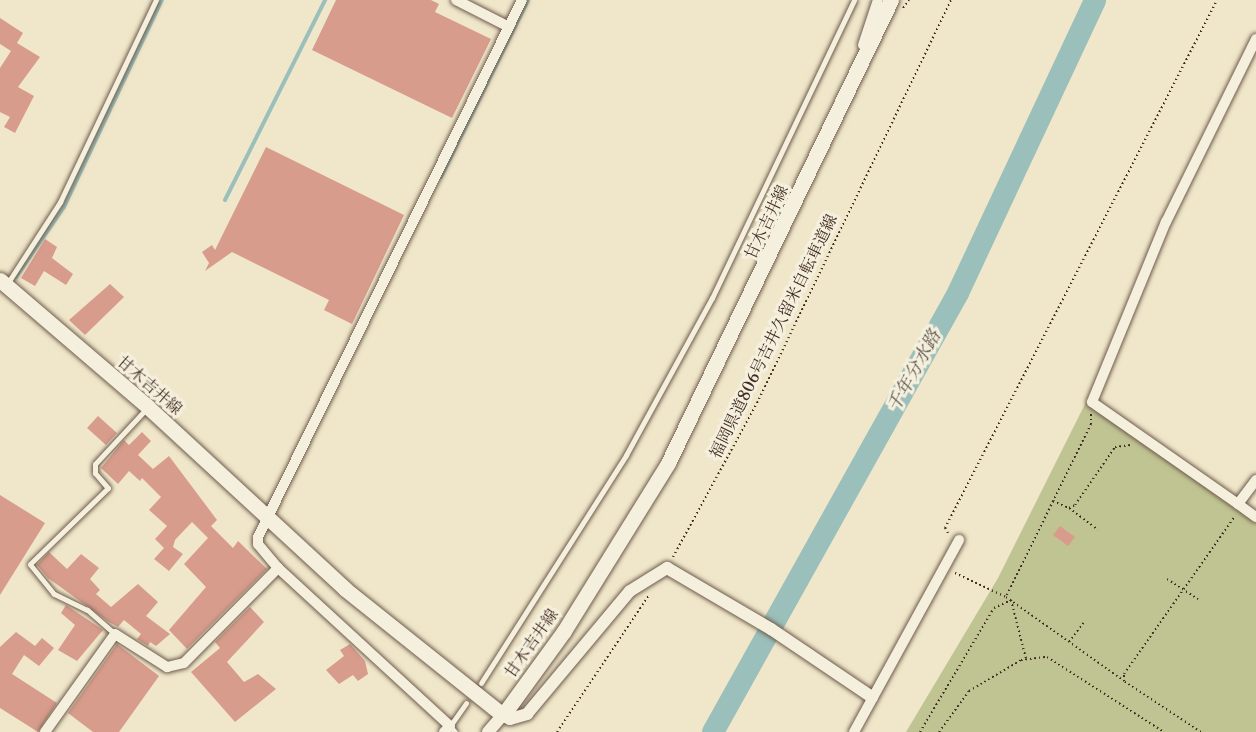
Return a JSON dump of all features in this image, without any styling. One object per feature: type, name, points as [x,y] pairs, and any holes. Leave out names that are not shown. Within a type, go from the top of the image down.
[{"type":"main road","name":"甘木吉井線","points":[[3,282],[148,407],[266,519],[502,715],[564,631],[668,463],[891,0]]},
{"type":"street","points":[[456,0],[509,27]]},
{"type":"street","points":[[450,730],[278,568],[258,544],[266,519],[522,0]]},
{"type":"street","points":[[866,54],[862,46],[878,0]]},
{"type":"street","points":[[1256,39],[1166,222],[1092,402],[1236,511],[1256,517]]},
{"type":"street","points":[[1236,511],[1256,480]]},
{"type":"street","points":[[854,732],[958,542]]},
{"type":"street","points":[[45,732],[115,634],[167,667],[184,663],[278,568]]},
{"type":"street","points":[[488,732],[502,715],[510,718],[527,714],[630,591],[667,568],[771,629],[872,697]]},
{"type":"lane","points":[[3,282],[60,202],[156,0]]},
{"type":"lane","points":[[481,683],[626,455],[712,298],[854,0]]},
{"type":"lane","points":[[115,634],[87,610],[54,594],[30,564],[108,488],[94,472],[95,464],[148,407]]},
{"type":"lane","points":[[450,730],[466,703]]},
{"type":"path","name":"福岡県道806号吉井久留米自転車道線","points":[[667,568],[759,399],[951,0]]},
{"type":"path","points":[[958,542],[945,528],[1217,0]]},
{"type":"path","points":[[1006,597],[1091,424],[1092,402]]},
{"type":"path","points":[[1069,508],[1115,447],[1135,446]]},
{"type":"path","points":[[1053,501],[1069,508],[1098,530]]},
{"type":"path","points":[[1124,681],[1124,674],[1236,511],[1226,510]]},
{"type":"path","points":[[944,567],[1011,600],[1124,681],[1201,732]]},
{"type":"path","points":[[1167,579],[1197,599]]},
{"type":"path","points":[[557,732],[654,588]]},
{"type":"path","points":[[1011,600],[1026,659]]},
{"type":"path","points":[[920,732],[994,608],[1011,600]]},
{"type":"path","points":[[1069,642],[1085,621]]},
{"type":"path","points":[[939,732],[969,691],[1026,659],[1047,657],[1164,732]]},
{"type":"green space","points":[[1086,402],[1256,523],[1256,732],[906,732],[998,578]]},
{"type":"building","points":[[336,0],[431,0],[439,4],[435,12],[491,39],[452,118],[312,50]]},
{"type":"building","points":[[0,18],[23,33],[17,43],[40,57],[18,87],[34,96],[15,133],[4,127],[10,117],[0,112],[0,68],[11,51],[0,44]]},
{"type":"building","points":[[266,147],[404,215],[352,324],[324,310],[329,300],[232,252],[205,271],[209,263],[202,252],[212,245],[215,250]]},
{"type":"building","points":[[45,239],[57,247],[52,258],[73,274],[66,285],[44,271],[35,286],[21,278]]},
{"type":"building","points":[[110,284],[124,297],[85,335],[69,320]]},
{"type":"building","points":[[98,416],[117,433],[106,445],[87,428]]},
{"type":"building","points":[[142,432],[151,441],[138,455],[153,469],[169,456],[217,520],[211,526],[233,548],[238,541],[267,569],[187,649],[169,630],[206,587],[184,564],[208,538],[192,522],[175,540],[173,547],[183,554],[169,571],[154,559],[164,548],[155,539],[167,526],[149,510],[161,497],[142,478],[140,481],[129,471],[118,484],[101,468],[124,440],[129,445]]},
{"type":"building","points":[[0,495],[45,523],[0,595]]},
{"type":"building","points":[[1060,526],[1075,537],[1068,546],[1053,535]]},
{"type":"building","points":[[49,552],[67,569],[81,554],[99,568],[90,579],[100,590],[96,594],[111,607],[138,584],[158,602],[146,616],[170,634],[156,646],[150,642],[148,646],[137,639],[141,634],[124,620],[118,627],[109,622],[48,578],[37,565]]},
{"type":"building","points":[[66,605],[103,630],[77,661],[58,650],[75,625],[61,613]]},
{"type":"building","points":[[250,607],[264,622],[227,662],[244,682],[258,674],[276,689],[235,722],[191,672],[220,648],[215,642]]},
{"type":"building","points":[[16,632],[35,646],[42,638],[54,648],[39,666],[24,655],[12,674],[57,703],[38,732],[0,708],[0,647]]},
{"type":"building","points":[[117,644],[159,676],[119,732],[93,732],[68,713]]},
{"type":"building","points":[[350,644],[365,661],[368,674],[358,681],[353,675],[339,684],[326,670],[344,656],[340,650]]},
{"type":"waterway","points":[[16,277],[64,207],[162,0]]},
{"type":"waterway","points":[[225,200],[325,0]]},
{"type":"waterway","points":[[441,177],[528,0]]},
{"type":"waterway","name":"千年分水路","points":[[713,732],[958,293],[1095,0]]}]
